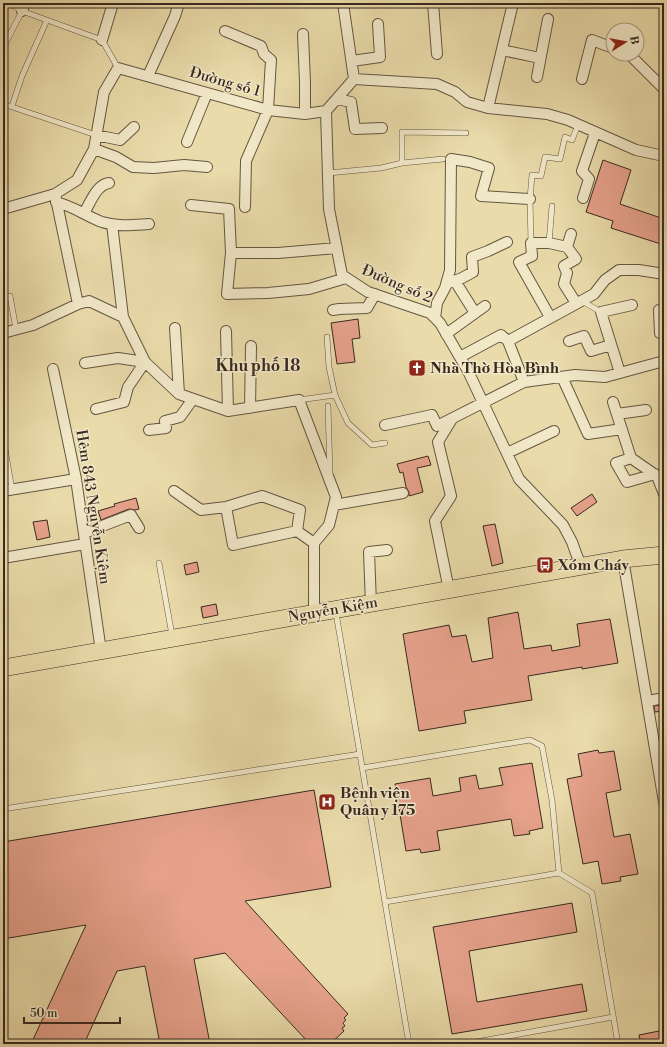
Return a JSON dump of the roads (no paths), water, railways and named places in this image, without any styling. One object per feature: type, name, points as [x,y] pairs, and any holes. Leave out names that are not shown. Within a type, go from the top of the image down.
[{"type":"main road","name":"Nguyễn Kiệm","points":[[3,668],[623,559],[664,555]]},
{"type":"street","points":[[102,40],[113,3]]},
{"type":"street","points":[[148,76],[175,16],[179,3]]},
{"type":"street","points":[[326,111],[354,79],[343,3]]},
{"type":"street","points":[[433,3],[437,54]]},
{"type":"street","points":[[488,108],[513,3]]},
{"type":"street","points":[[537,77],[548,19]]},
{"type":"street","points":[[352,61],[380,57],[378,24]]},
{"type":"street","points":[[225,31],[261,46],[264,54],[271,60],[268,110],[246,161],[245,207]]},
{"type":"street","points":[[303,34],[305,114]]},
{"type":"street","points":[[582,79],[592,40],[605,45]]},
{"type":"street","points":[[502,50],[540,58]]},
{"type":"street","points":[[637,62],[664,89]]},
{"type":"street","points":[[3,209],[56,198],[77,180],[94,149],[104,92],[118,68]]},
{"type":"street","name":"Đường số 1","points":[[118,68],[268,110],[305,114],[326,111]]},
{"type":"street","points":[[354,79],[437,84],[455,92],[467,102],[488,108],[547,114],[578,125],[636,150],[664,156]]},
{"type":"street","points":[[187,142],[207,93]]},
{"type":"street","points":[[337,99],[351,102],[355,129],[382,128]]},
{"type":"street","name":"Đường số 2","points":[[326,111],[329,209],[342,275],[368,292],[430,313],[440,323],[460,357],[519,479],[563,525],[572,542],[581,567]]},
{"type":"street","points":[[96,135],[120,140],[134,126]]},
{"type":"street","points":[[583,198],[589,179],[582,171],[596,133]]},
{"type":"street","points":[[94,149],[116,157],[133,167],[154,168],[184,165],[207,167]]},
{"type":"street","points":[[435,318],[437,303],[450,282],[451,160],[470,162],[489,168],[481,196],[530,199]]},
{"type":"street","points":[[84,213],[99,188],[110,183]]},
{"type":"street","points":[[56,198],[102,222],[122,226],[149,224]]},
{"type":"street","points":[[56,198],[78,304]]},
{"type":"street","points":[[191,205],[229,209],[231,253],[227,294],[268,293],[309,289],[346,278]]},
{"type":"street","points":[[112,224],[123,317],[145,362],[179,394],[228,411],[299,400],[336,496],[329,525],[314,544],[314,613]]},
{"type":"street","points":[[567,247],[571,234]]},
{"type":"street","points":[[450,282],[473,272],[472,257],[488,252],[507,242]]},
{"type":"street","points":[[550,317],[519,262],[532,256],[531,243],[567,247],[576,259],[564,266],[567,273],[564,284],[578,302]]},
{"type":"street","points":[[231,253],[278,253],[337,248]]},
{"type":"street","points":[[508,341],[594,294],[605,280],[619,270],[639,270],[664,274]]},
{"type":"street","points":[[450,282],[475,313]]},
{"type":"street","points":[[333,310],[367,308],[375,294]]},
{"type":"street","points":[[3,332],[34,325],[78,304],[89,302],[123,317]]},
{"type":"street","points":[[620,374],[601,312],[632,305]]},
{"type":"street","points":[[446,334],[485,306]]},
{"type":"street","points":[[659,310],[660,333],[664,334]]},
{"type":"street","points":[[175,328],[179,394]]},
{"type":"street","points":[[226,332],[228,411]]},
{"type":"street","points":[[460,357],[501,335],[508,341],[524,382]]},
{"type":"street","points":[[570,341],[584,336],[592,351],[611,346]]},
{"type":"street","points":[[250,408],[251,346]]},
{"type":"street","points":[[85,363],[118,358],[145,362]]},
{"type":"street","points":[[96,409],[124,402],[128,387],[145,362]]},
{"type":"street","points":[[385,425],[432,415],[437,426],[524,382],[575,375],[605,377],[664,362]]},
{"type":"street","name":"Hẻm 843 Nguyễn Kiệm","points":[[53,369],[76,479],[101,651]]},
{"type":"street","points":[[562,377],[588,434],[622,429]]},
{"type":"street","points":[[149,430],[166,428],[165,420],[180,418],[193,399]]},
{"type":"street","points":[[613,402],[631,458],[657,476],[664,494]]},
{"type":"street","points":[[617,414],[646,410]]},
{"type":"street","points":[[449,590],[435,521],[452,496],[438,442],[452,419]]},
{"type":"street","points":[[507,453],[554,431]]},
{"type":"street","points":[[631,458],[616,463],[627,482],[655,474]]},
{"type":"street","points":[[7,490],[76,479]]},
{"type":"street","points":[[174,491],[201,510],[226,507],[262,496],[300,510],[297,531]]},
{"type":"street","points":[[334,505],[403,493]]},
{"type":"street","points":[[226,507],[233,545],[297,531],[314,544]]},
{"type":"street","points":[[84,532],[131,515],[139,528]]},
{"type":"street","points":[[3,558],[85,544]]},
{"type":"street","points":[[371,604],[370,552],[387,550]]},
{"type":"street","points":[[623,559],[664,802]]},
{"type":"street","points":[[648,701],[664,698]]},
{"type":"lane","points":[[9,3],[24,7],[47,20],[102,40],[118,68]]},
{"type":"lane","points":[[3,48],[24,7]]},
{"type":"lane","points":[[12,106],[22,76],[47,20]]},
{"type":"lane","points":[[3,104],[96,135]]},
{"type":"lane","points":[[531,243],[530,199],[532,175],[541,176],[545,156],[560,159],[565,137],[572,140],[578,125]]},
{"type":"lane","points":[[402,163],[402,132],[466,133]]},
{"type":"lane","points":[[328,173],[381,168],[402,163],[443,159]]},
{"type":"lane","points":[[549,244],[552,206]]},
{"type":"lane","points":[[3,299],[10,296],[16,329]]},
{"type":"lane","points":[[578,302],[601,312]]},
{"type":"lane","points":[[327,337],[329,367],[335,395],[348,423],[372,445],[386,443]]},
{"type":"lane","points":[[299,400],[335,395]]},
{"type":"lane","points":[[328,406],[330,481]]},
{"type":"lane","points":[[3,437],[7,490]]},
{"type":"lane","points":[[159,563],[173,638]]},
{"type":"lane","points":[[335,610],[409,1044]]},
{"type":"lane","points":[[362,768],[530,740],[542,746],[552,800],[559,873]]},
{"type":"lane","points":[[3,809],[360,754]]},
{"type":"lane","points":[[385,902],[559,873],[592,893],[618,1044]]},
{"type":"lane","points":[[465,1044],[613,1017]]},
{"type":"place","name":"Nhà Thờ Hòa Bình","points":[[417,368]]},
{"type":"place","name":"Xóm Cháy","points":[[545,565]]},
{"type":"place","name":"Bệnh viện Quân y 175","points":[[327,802]]},
{"type":"district","name":"Khu phố 18","points":[[258,366]]}]
